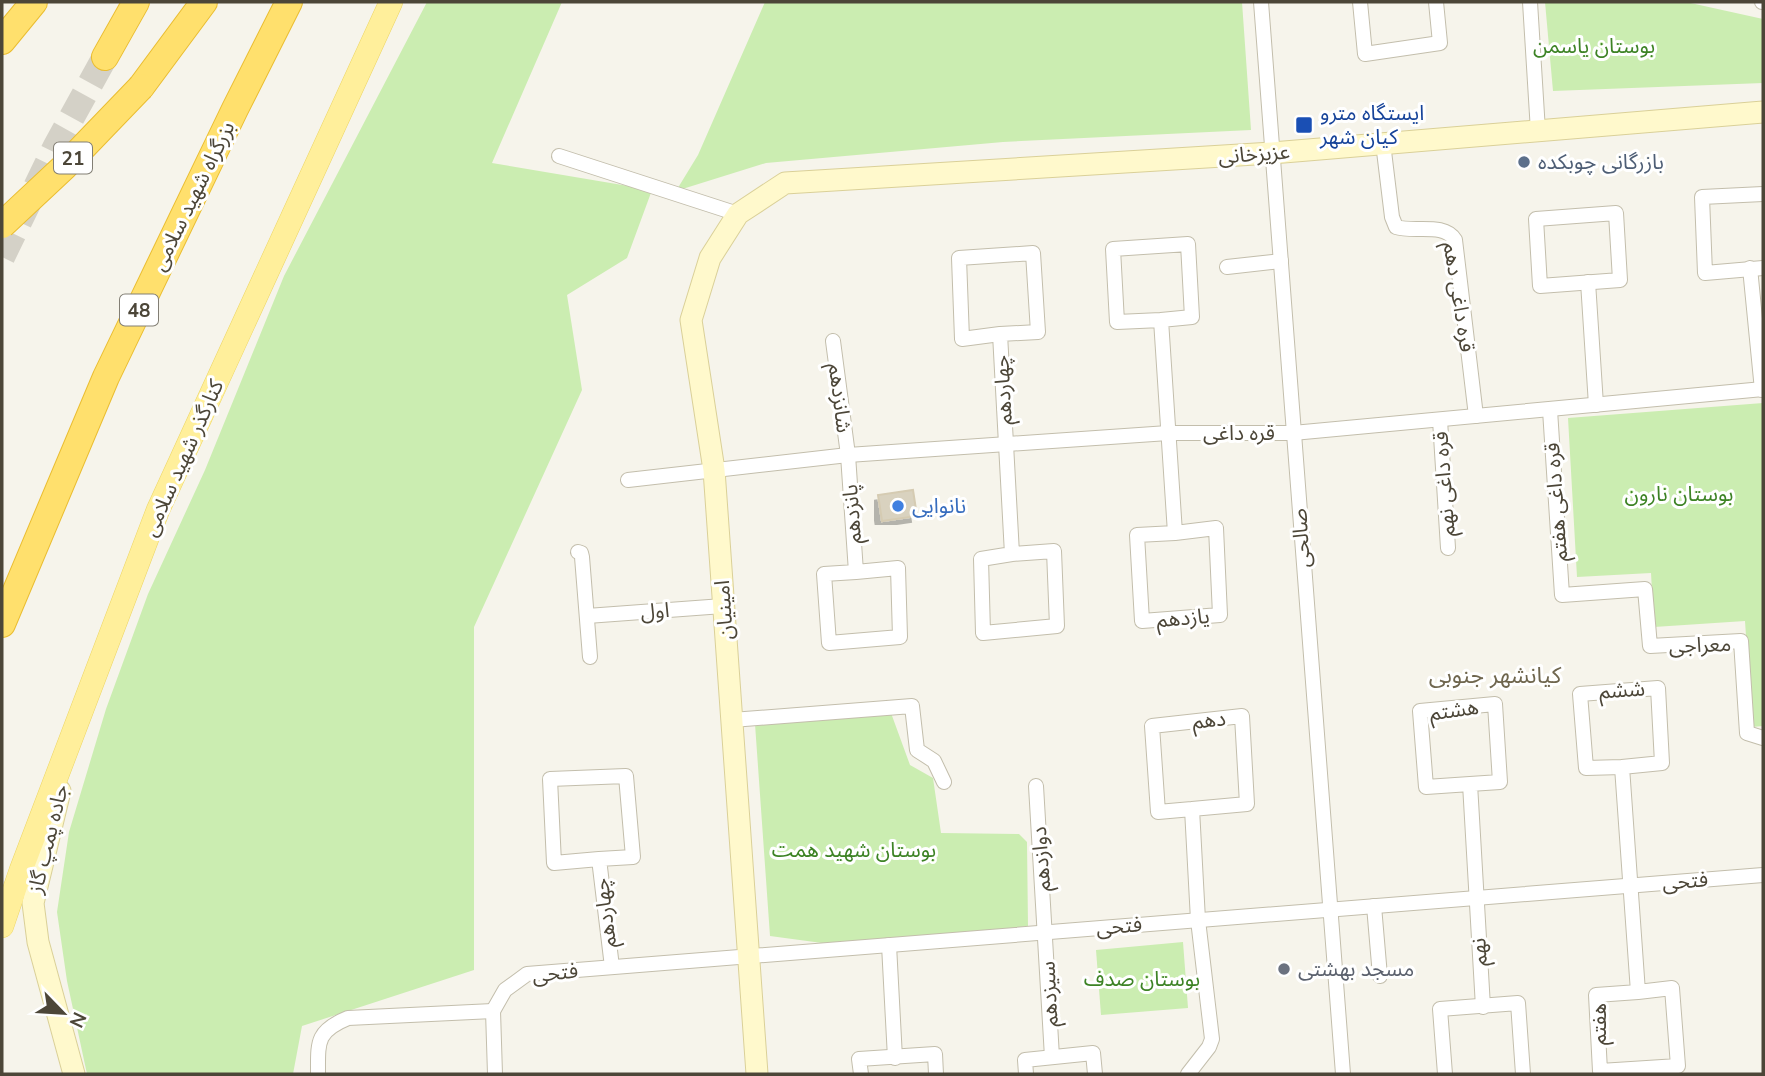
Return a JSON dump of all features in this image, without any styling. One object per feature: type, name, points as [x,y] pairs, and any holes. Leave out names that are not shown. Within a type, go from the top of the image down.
[{"type":"highway","points":[[2,41],[34,2]]},
{"type":"highway","points":[[106,57],[136,2]]},
{"type":"highway","name":"21","points":[[2,225],[64,167],[141,87],[204,2]]},
{"type":"highway","name":"بزرگراه شهید سلامی","points":[[2,624],[106,377],[289,2]]},
{"type":"main road","name":"کنارگذر شهید سلامی","points":[[2,926],[158,510],[391,2]]},
{"type":"main road","name":"عزیزخانی","points":[[785,183],[1272,153],[1763,111]]},
{"type":"main road","name":"امینیان","points":[[757,1074],[714,470],[691,320],[709,258],[738,214],[785,183]]},
{"type":"main road","name":"جاده پمپ گاز","points":[[74,1074],[38,942],[33,903],[75,726]]},
{"type":"street","name":"صالحی","points":[[1261,2],[1343,1074]]},
{"type":"street","points":[[1360,2],[1365,54],[1440,43],[1436,2]]},
{"type":"street","points":[[1530,2],[1538,131]]},
{"type":"street","name":"قره داغی دهم","points":[[1383,143],[1392,217],[1396,227],[1404,230],[1443,230],[1451,233],[1455,240],[1476,416]]},
{"type":"street","points":[[559,156],[738,214]]},
{"type":"street","points":[[1762,389],[1757,268],[1705,273],[1702,197],[1763,194]]},
{"type":"street","points":[[1616,213],[1620,280],[1588,282],[1540,286],[1536,219],[1616,213]]},
{"type":"street","points":[[1188,244],[1192,317],[1161,320],[1117,323],[1113,249],[1188,244]]},
{"type":"street","name":"چهاردهم","points":[[1033,253],[1038,332],[1000,334],[962,338],[959,258],[1033,253]]},
{"type":"street","points":[[1227,267],[1280,261]]},
{"type":"street","points":[[1588,282],[1596,405]]},
{"type":"street","points":[[1161,320],[1175,533]]},
{"type":"street","name":"چهاردهم","points":[[1000,334],[1006,445]]},
{"type":"street","name":"شانزدهم","points":[[833,341],[848,455]]},
{"type":"street","name":"قره داغی","points":[[628,480],[848,455],[1168,433],[1293,433],[1762,389]]},
{"type":"street","name":"قره داغی هفتم","points":[[1550,410],[1562,595]]},
{"type":"street","name":"قره داغی نهم","points":[[1440,420],[1448,548]]},
{"type":"street","points":[[1006,445],[1012,554]]},
{"type":"street","name":"پانزدهم","points":[[848,455],[856,572]]},
{"type":"street","name":"یازدهم","points":[[1216,528],[1220,615],[1142,621],[1137,535],[1175,533],[1216,528]]},
{"type":"street","points":[[1054,551],[1057,626],[983,633],[981,559],[1012,554],[1054,551]]},
{"type":"street","points":[[578,552],[582,557],[590,657]]},
{"type":"street","name":"پانزدهم","points":[[898,568],[900,637],[829,643],[824,574],[856,572],[898,568]]},
{"type":"street","name":"معراجی","points":[[1562,595],[1645,589],[1650,646],[1741,641],[1747,733],[1763,738]]},
{"type":"street","name":"اول","points":[[587,616],[723,606]]},
{"type":"street","name":"ششم","points":[[1658,688],[1662,763],[1622,767],[1586,768],[1580,694],[1658,688]]},
{"type":"street","name":"هشتم","points":[[1495,704],[1500,782],[1470,783],[1426,787],[1420,711],[1495,704]]},
{"type":"street","points":[[732,720],[912,706],[917,750],[934,761],[944,782]]},
{"type":"street","name":"دهم","points":[[1242,716],[1247,804],[1192,809],[1158,812],[1152,726],[1242,716]]},
{"type":"street","points":[[1622,767],[1631,886]]},
{"type":"street","name":"چهاردهم","points":[[626,776],[633,857],[599,859],[554,863],[550,779],[626,776]]},
{"type":"street","points":[[1470,783],[1476,898]]},
{"type":"street","name":"دوازدهم","points":[[1037,786],[1046,932]]},
{"type":"street","points":[[1188,1074],[1212,1039],[1198,920],[1192,809]]},
{"type":"street","name":"چهاردهم","points":[[599,859],[612,967]]},
{"type":"street","name":"فتحی","points":[[493,1011],[505,990],[527,974],[1763,875]]},
{"type":"street","name":"هفتم","points":[[1631,886],[1638,992]]},
{"type":"street","name":"نهم","points":[[1476,898],[1483,1007]]},
{"type":"street","points":[[1374,906],[1380,976]]},
{"type":"street","name":"سیزدهم","points":[[1046,932],[1052,1056]]},
{"type":"street","points":[[889,945],[895,1058]]},
{"type":"street","name":"هفتم","points":[[1672,988],[1678,1066],[1600,1071],[1596,995],[1638,992],[1672,988]]},
{"type":"street","points":[[1445,1074],[1440,1009],[1518,1003],[1523,1074]]},
{"type":"street","points":[[318,1074],[318,1040],[327,1028],[348,1018],[493,1011],[495,1074]]},
{"type":"street","name":"سیزدهم","points":[[1026,1074],[1025,1060],[1093,1053],[1095,1074]]},
{"type":"street","points":[[860,1074],[859,1059],[935,1054],[936,1074]]},
{"type":"green space","points":[[427,2],[562,2],[492,163],[652,190],[627,258],[567,295],[582,390],[474,627],[474,970],[302,1026],[293,1074],[87,1074],[67,981],[57,912],[69,832],[106,709],[148,594],[205,470],[284,276]]},
{"type":"green space","points":[[765,2],[1242,2],[1251,130],[1003,142],[766,163],[676,191],[698,155]]},
{"type":"green space","name":"بوستان یاسمن","points":[[1545,2],[1686,2],[1763,19],[1763,83],[1553,91]]},
{"type":"green space","name":"بوستان نارون","points":[[1763,403],[1763,726],[1752,727],[1745,621],[1654,627],[1651,573],[1577,577],[1568,418]]},
{"type":"green space","name":"بوستان شهید همت","points":[[891,713],[910,765],[933,778],[941,833],[1019,834],[1027,842],[1028,926],[969,935],[822,943],[770,936],[755,724]]},
{"type":"green space","name":"بوستان صدف","points":[[1183,942],[1188,1008],[1101,1015],[1096,950]]},
{"type":"building","name":"نانوایی","points":[[913,490],[917,516],[882,521],[878,495]]},
{"type":"tunnel","points":[[2,257],[56,146],[105,57]]},
{"type":"place","name":"ایستگاه مترو کیان شهر","points":[[1304,125]]},
{"type":"place","name":"بازرگانی چوبکده","points":[[1524,162]]},
{"type":"place","name":"نانوایی","points":[[898,506]]},
{"type":"place","name":"مسجد بهشتی","points":[[1284,969]]},
{"type":"district","name":"کیانشهر جنوبی","points":[[1495,675]]}]
